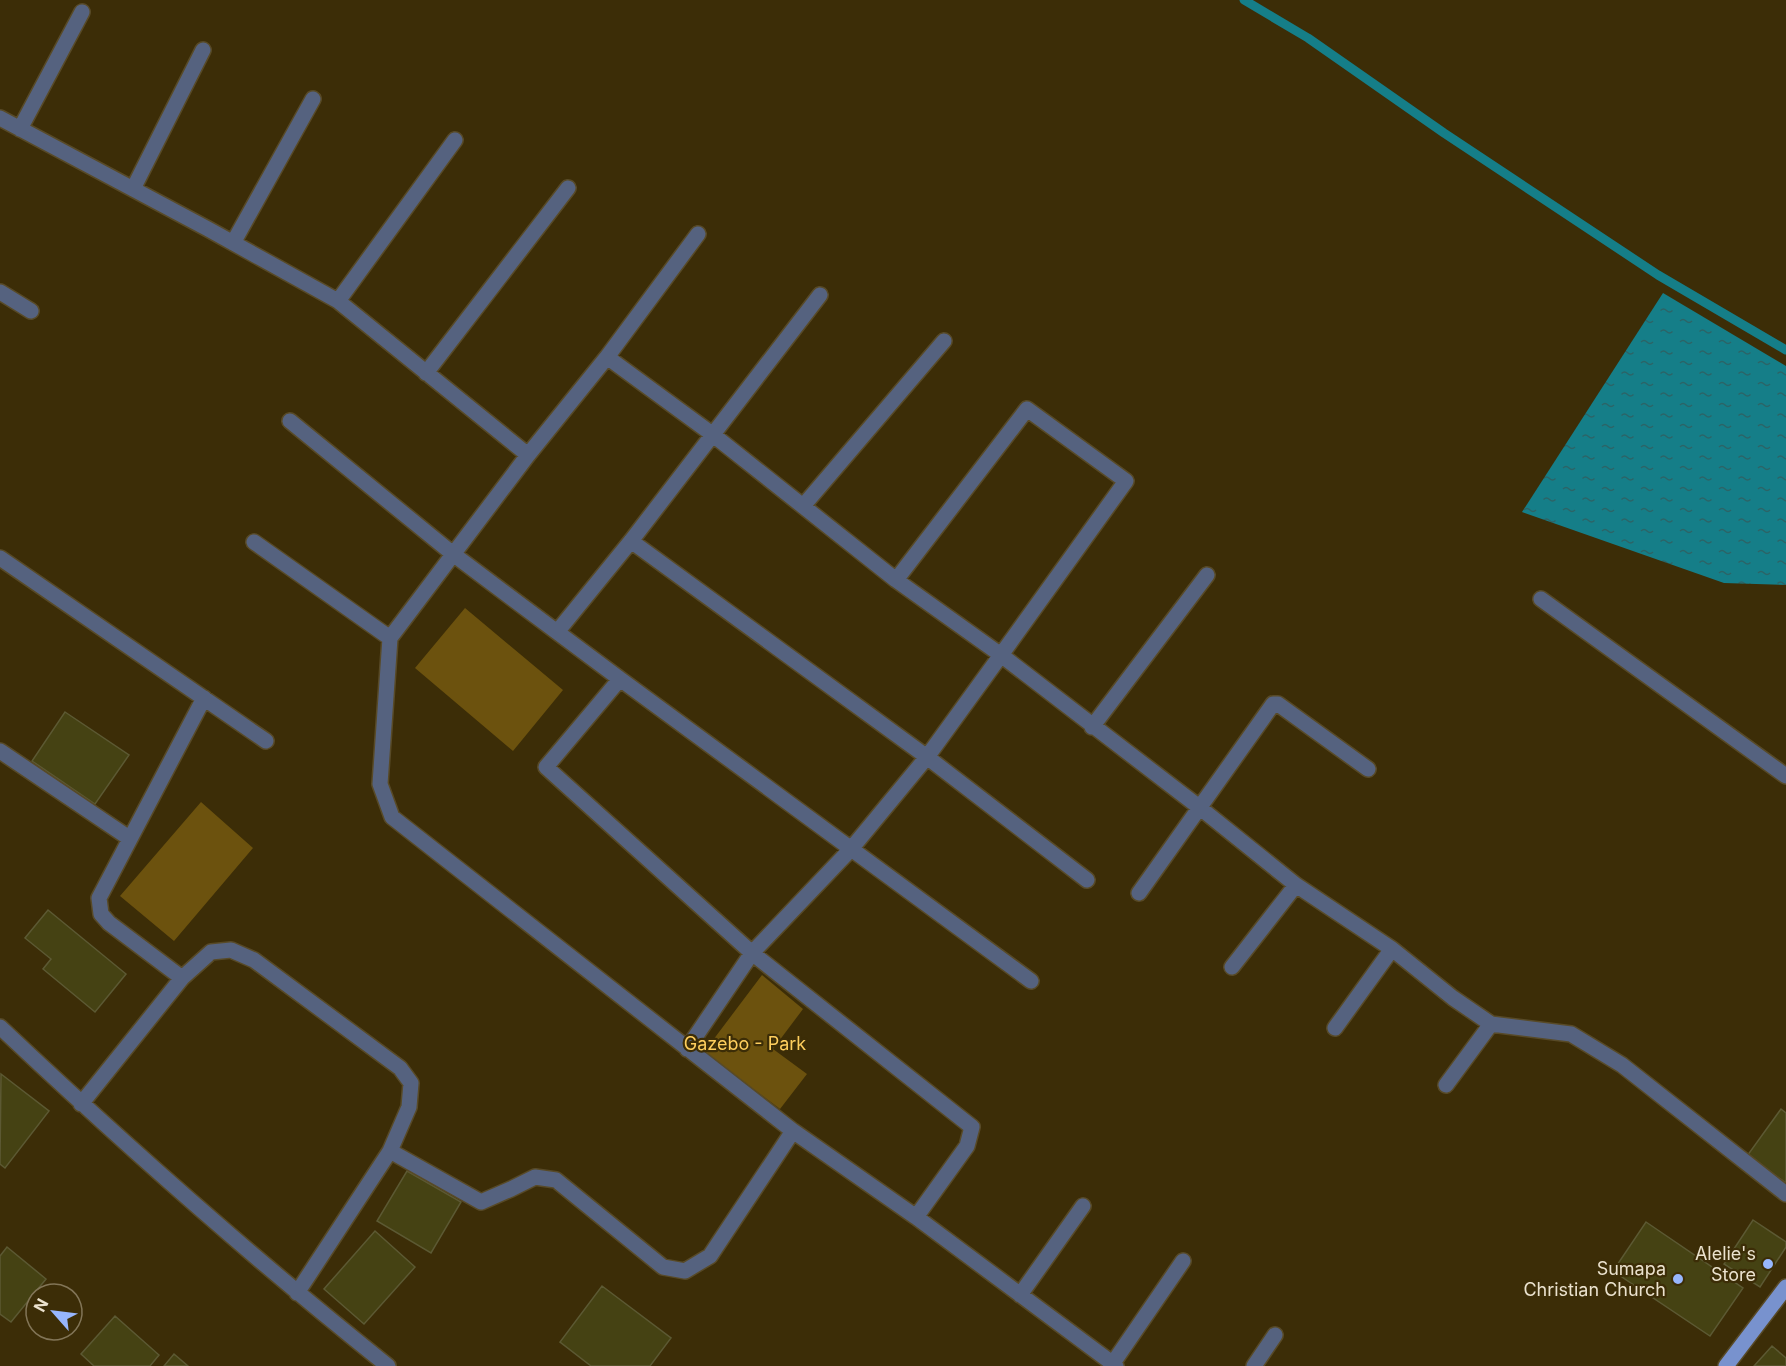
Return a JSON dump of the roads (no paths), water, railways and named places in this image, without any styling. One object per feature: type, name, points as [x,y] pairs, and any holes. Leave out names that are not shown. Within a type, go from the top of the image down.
[{"type":"main road","points":[[1726,1366],[1786,1287]]},
{"type":"street","points":[[20,129],[82,12]]},
{"type":"street","points":[[133,189],[203,50]]},
{"type":"street","points":[[233,243],[313,99]]},
{"type":"street","points":[[0,118],[338,301],[528,455]]},
{"type":"street","points":[[338,301],[455,140]]},
{"type":"street","points":[[426,373],[568,188]]},
{"type":"street","points":[[698,234],[607,357],[528,455],[390,638],[380,784],[392,817],[793,1131],[916,1217],[1115,1365],[1183,1261]]},
{"type":"street","points":[[0,292],[31,311]]},
{"type":"street","points":[[557,632],[631,542],[820,295]]},
{"type":"street","points":[[802,506],[944,341]]},
{"type":"street","points":[[607,357],[712,434],[896,580],[1001,655],[1199,807],[1296,885],[1392,949],[1453,998],[1491,1024],[1571,1034],[1622,1065],[1786,1194]]},
{"type":"street","points":[[687,1049],[752,953],[851,849],[927,758],[1126,481],[1027,409],[896,580]]},
{"type":"street","points":[[290,422],[453,554],[1031,981]]},
{"type":"street","points":[[254,542],[390,638]]},
{"type":"street","points":[[631,542],[927,758],[1087,880]]},
{"type":"street","points":[[0,558],[266,741]]},
{"type":"street","points":[[1092,727],[1208,575]]},
{"type":"street","points":[[1541,598],[1786,776]]},
{"type":"street","points":[[620,679],[546,766],[752,953],[972,1127],[967,1146],[916,1217]]},
{"type":"street","points":[[182,978],[100,914],[99,898],[204,698]]},
{"type":"street","points":[[1139,893],[1273,704],[1278,704],[1368,769]]},
{"type":"street","points":[[0,751],[129,838]]},
{"type":"street","points":[[1232,968],[1296,885]]},
{"type":"street","points":[[1335,1028],[1392,949]]},
{"type":"street","points":[[81,1104],[182,978],[211,952],[231,950],[254,960],[400,1068],[411,1083],[409,1107],[390,1151],[297,1293]]},
{"type":"street","points":[[1446,1085],[1491,1024]]},
{"type":"street","points":[[0,1027],[81,1104],[297,1293],[388,1366]]},
{"type":"street","points":[[390,1151],[481,1202],[535,1177],[556,1180],[663,1268],[685,1271],[710,1256],[793,1131]]},
{"type":"street","points":[[1020,1294],[1083,1206]]},
{"type":"street","points":[[1254,1366],[1275,1335]]},
{"type":"water","points":[[1663,293],[1786,366],[1786,585],[1724,583],[1522,512]]},
{"type":"waterway","points":[[1244,0],[1308,38],[1444,133],[1658,275],[1786,350]]},
{"type":"place","name":"Alelie's Store","points":[[1768,1264]]},
{"type":"place","name":"Sumapa Christian Church","points":[[1678,1279]]},
{"type":"park label","name":"Gazebo - Park","points":[[745,1044]]}]
